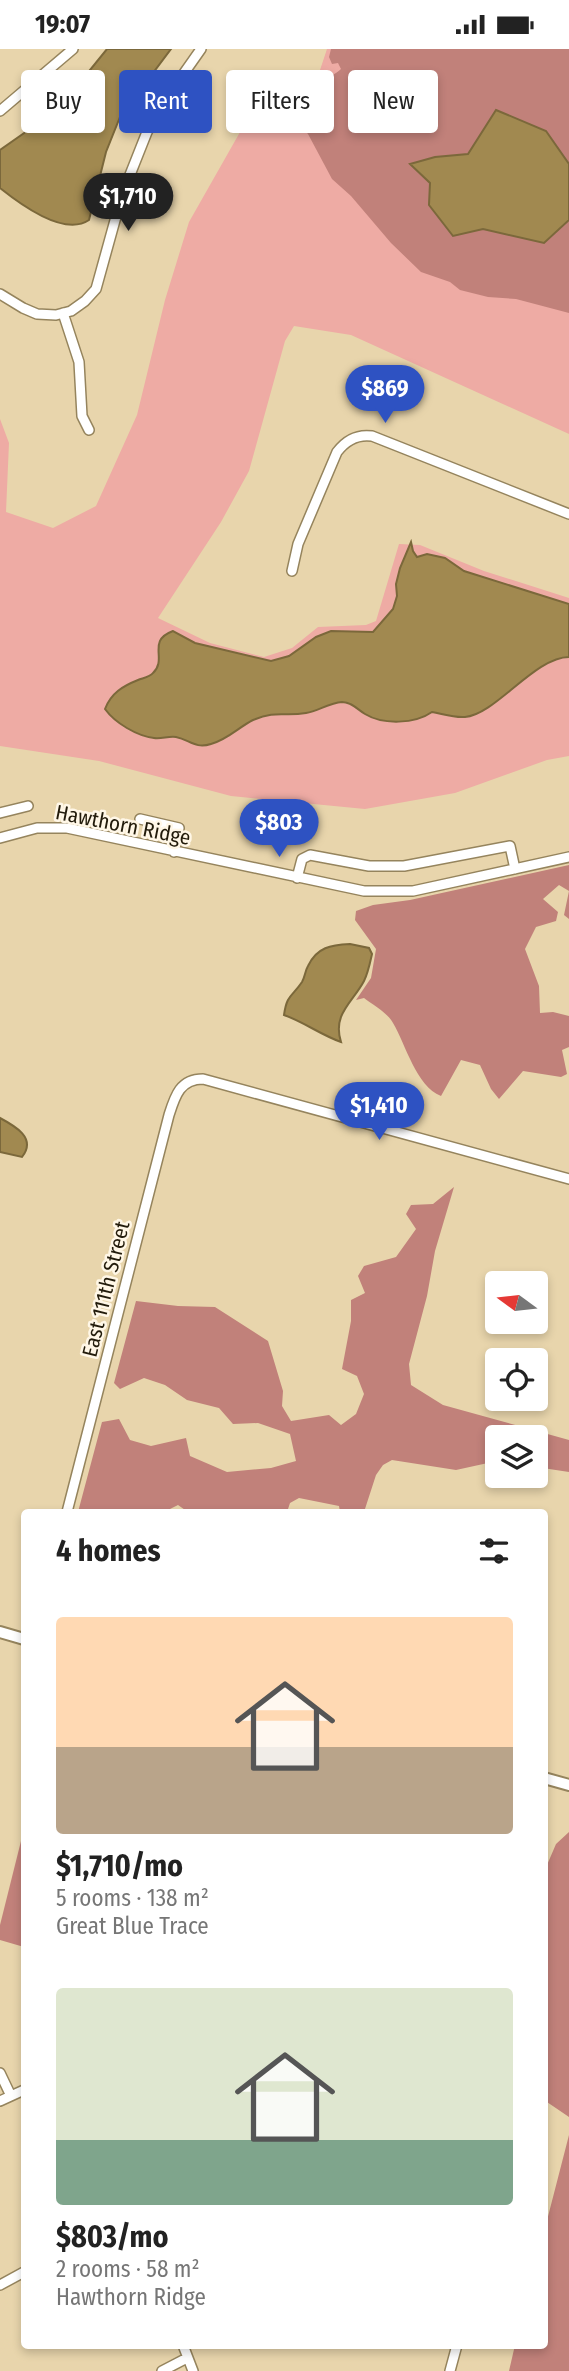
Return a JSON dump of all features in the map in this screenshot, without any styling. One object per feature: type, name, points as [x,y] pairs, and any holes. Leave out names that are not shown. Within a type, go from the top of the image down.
[{"type":"street","points":[[0,111],[73,49]]},
{"type":"street","points":[[0,294],[37,314],[63,313],[85,301],[96,289],[122,195],[137,155],[163,103],[201,49]]},
{"type":"street","points":[[63,313],[79,362],[82,415],[89,430]]},
{"type":"street","points":[[292,571],[298,544],[337,452],[353,438],[364,435],[569,514]]},
{"type":"street","points":[[0,813],[29,806]]},
{"type":"street","points":[[140,819],[179,828],[174,852]]},
{"type":"street","name":"Hawthorn Ridge","points":[[0,838],[37,828],[66,828],[297,878],[390,893],[442,885],[569,857]]},
{"type":"street","points":[[297,878],[302,859],[310,855],[369,866],[404,866],[510,846],[515,869]]},
{"type":"street","name":"East 111th Street","points":[[68,1509],[169,1115],[178,1090],[189,1080],[203,1079],[569,1179]]},
{"type":"street","points":[[0,1632],[21,1638]]},
{"type":"street","points":[[548,1779],[569,1784]]},
{"type":"street","points":[[0,2073],[11,2096]]},
{"type":"street","points":[[0,2101],[21,2091]]},
{"type":"street","points":[[0,2285],[21,2274]]},
{"type":"street","points":[[184,2349],[193,2371]]},
{"type":"street","points":[[450,2371],[456,2349]]},
{"type":"street","points":[[162,2371],[187,2358]]},
{"type":"shaded area","points":[[107,49],[171,49],[155,70],[119,70],[119,120],[106,152],[89,220],[79,224],[55,222],[30,210],[0,188],[0,150],[24,133],[105,133],[105,70],[90,70]]},
{"type":"shaded area","points":[[327,49],[569,49],[569,434],[351,335],[294,326],[285,341],[249,471],[221,522],[158,618],[210,643],[264,657],[292,648],[318,627],[366,625],[376,621],[399,544],[420,545],[484,571],[569,598],[569,756],[547,760],[455,793],[365,809],[231,796],[99,761],[0,746],[0,419],[9,443],[6,512],[53,528],[96,506],[137,415],[165,300],[189,222],[239,133],[334,133],[334,70],[320,70]]},
{"type":"shaded area","points":[[331,49],[569,49],[569,313],[516,299],[488,297],[460,290],[450,282],[421,272],[391,243],[351,196],[332,179],[307,133],[334,133],[334,74],[341,69],[338,63],[332,64],[329,57]]},
{"type":"shaded area","points":[[496,110],[546,131],[569,164],[569,220],[544,243],[483,229],[453,236],[429,205],[430,183],[410,164],[435,157],[468,154]]},
{"type":"shaded area","points":[[411,542],[417,557],[427,554],[445,558],[464,571],[569,604],[569,657],[556,659],[543,666],[489,707],[465,717],[432,712],[408,721],[381,720],[342,702],[306,713],[261,717],[222,740],[201,745],[176,737],[141,735],[120,724],[105,709],[118,691],[153,673],[159,662],[161,640],[173,631],[195,643],[271,661],[289,656],[316,637],[331,631],[373,632],[393,609],[400,568]]},
{"type":"shaded area","points":[[569,865],[569,891],[559,885],[543,899],[558,912],[556,921],[536,927],[525,949],[539,986],[540,1013],[553,1012],[569,1016],[569,1047],[562,1050],[567,1074],[561,1077],[523,1071],[499,1099],[491,1089],[480,1065],[461,1060],[441,1096],[432,1091],[412,1064],[388,1016],[364,998],[356,1000],[371,978],[376,949],[355,920],[356,911],[373,905],[410,900]]},
{"type":"shaded area","points":[[569,891],[569,919],[564,915]]},
{"type":"shaded area","points":[[350,944],[369,948],[372,954],[364,981],[341,1016],[341,1042],[284,1015],[288,999],[302,982],[316,955],[331,946]]},
{"type":"shaded area","points":[[0,1118],[18,1129],[26,1138],[26,1150],[22,1157],[0,1152]]},
{"type":"shaded area","points":[[454,1187],[435,1251],[427,1296],[409,1364],[411,1385],[443,1405],[515,1425],[485,1425],[485,1464],[456,1470],[392,1460],[383,1465],[376,1475],[365,1509],[340,1509],[339,1506],[299,1498],[290,1503],[288,1509],[184,1509],[178,1505],[170,1509],[79,1509],[102,1422],[119,1419],[130,1440],[151,1446],[186,1438],[190,1456],[227,1472],[271,1468],[296,1461],[290,1434],[258,1423],[233,1424],[219,1408],[187,1400],[165,1385],[144,1378],[120,1389],[114,1383],[136,1301],[215,1307],[268,1341],[283,1391],[282,1406],[291,1421],[329,1415],[341,1425],[356,1414],[364,1394],[357,1376],[342,1369],[351,1321],[351,1300],[365,1293],[358,1276],[364,1266],[396,1257],[416,1229],[406,1214],[411,1205],[433,1204]]},
{"type":"shaded area","points":[[548,1434],[569,1440],[569,1472],[548,1469]]},
{"type":"shaded area","points":[[569,1832],[569,2117],[548,2103],[548,1863],[556,1844]]},
{"type":"shaded area","points":[[21,1841],[21,1946],[0,1940],[0,1925]]},
{"type":"shaded area","points":[[569,2135],[569,2371],[509,2371],[514,2349],[548,2349],[548,2216]]}]
